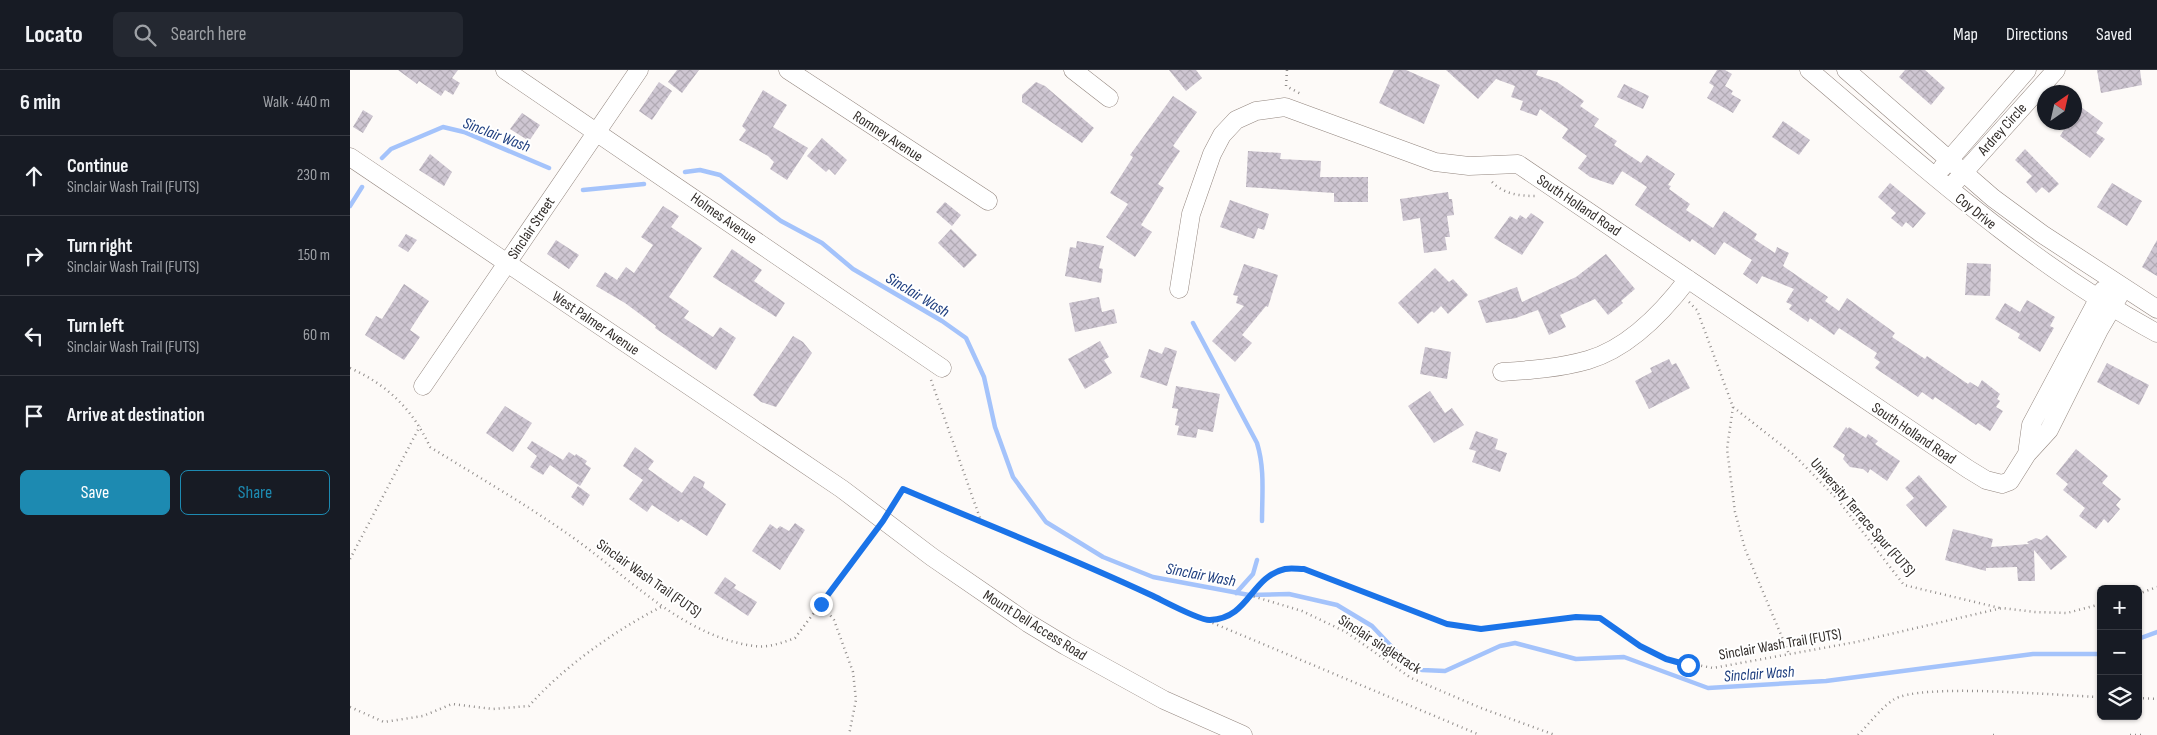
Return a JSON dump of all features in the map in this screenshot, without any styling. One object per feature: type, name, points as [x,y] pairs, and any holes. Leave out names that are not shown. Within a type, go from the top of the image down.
[{"type":"street","name":"Holmes Avenue","points":[[505,70],[597,132],[936,373]]},
{"type":"street","name":"Sinclair Street","points":[[423,386],[639,70]]},
{"type":"street","name":"Romney Avenue","points":[[788,70],[988,201]]},
{"type":"street","points":[[1073,70],[1109,98]]},
{"type":"street","name":"Coy Drive","points":[[1809,70],[2004,234],[2104,304],[2157,333]]},
{"type":"street","name":"Coy Drive","points":[[1846,70],[1963,173],[2021,219],[2116,284],[2157,309]]},
{"type":"street","name":"Ardrey Circle","points":[[1935,176],[2027,70]]},
{"type":"street","name":"Ardrey Circle","points":[[1949,188],[2056,70]]},
{"type":"street","name":"South Holland Road","points":[[1179,289],[1191,214],[1212,154],[1222,135],[1236,120],[1256,111],[1285,107],[1435,162],[1469,166],[1518,164],[1684,285],[1986,480],[2002,484],[2010,481],[2027,454],[2049,430],[2104,304],[2116,284]]},
{"type":"street","name":"West Palmer Avenue","points":[[350,158],[842,489]]},
{"type":"street","points":[[1502,372],[1547,369],[1590,360],[1622,343],[1656,317],[1684,285]]},
{"type":"street","name":"Mount Dell Access Road","points":[[842,489],[940,562],[1066,646],[1164,700],[1243,735]]},
{"type":"path","points":[[1684,285],[1697,310],[1733,407],[1727,449],[1735,512],[1745,549],[1789,654]]},
{"type":"path","name":"Sinclair Wash Trail (FUTS)","points":[[350,368],[382,387],[406,406],[420,426],[430,447],[565,532],[663,606],[694,626],[727,639],[756,646],[779,644],[795,638],[883,521],[903,489],[1123,582],[1207,621],[1225,619],[1241,608],[1249,596],[1270,576],[1286,569],[1304,569],[1447,624],[1481,629],[1588,616],[1600,618],[1640,646],[1666,659],[1713,668],[1856,642],[2002,608],[2067,613],[2097,605]]},
{"type":"path","points":[[936,373],[981,522]]},
{"type":"path","name":"University Terrace Spur (FUTS)","points":[[1733,407],[1794,455],[1838,500],[1904,585],[2002,608]]},
{"type":"path","points":[[350,559],[420,426]]},
{"type":"path","points":[[2142,593],[2157,587]]},
{"type":"path","name":"Sinclair singletrack","points":[[1249,596],[1302,611],[1346,632],[1411,678],[1481,708],[1555,735]]},
{"type":"path","points":[[821,604],[834,620],[853,672],[856,700],[849,735]]},
{"type":"path","points":[[350,707],[384,722],[423,716],[452,704],[493,709],[529,706],[544,690],[628,623],[663,606]]},
{"type":"path","points":[[1207,621],[1480,735]]},
{"type":"path","points":[[1858,735],[1893,700],[1911,693],[1945,691],[2097,697]]},
{"type":"path","points":[[2142,698],[2157,699]]},
{"type":"path","points":[[2130,735],[2145,735]]},
{"type":"building","points":[[398,70],[458,70],[452,78],[460,83],[453,95],[445,90],[441,96],[419,81],[417,84]]},
{"type":"building","points":[[677,70],[699,70],[682,93],[668,82]]},
{"type":"building","points":[[1169,70],[1196,70],[1202,78],[1186,91]]},
{"type":"building","points":[[1394,70],[1406,70],[1440,85],[1424,124],[1379,103]]},
{"type":"building","points":[[1446,70],[1538,70],[1536,75],[1557,82],[1584,101],[1580,106],[1599,119],[1594,126],[1617,141],[1614,145],[1641,163],[1647,155],[1675,174],[1668,185],[1671,186],[1669,189],[1690,204],[1686,210],[1713,228],[1724,211],[1757,234],[1754,239],[1775,253],[1777,247],[1789,253],[1783,266],[1828,297],[1825,301],[1839,311],[1847,298],[1895,333],[1892,337],[1925,359],[1927,356],[1968,384],[1970,382],[1978,387],[1982,380],[2000,394],[1997,399],[2000,401],[1996,407],[2003,411],[1990,431],[1978,423],[1976,425],[1935,397],[1933,400],[1922,392],[1918,397],[1875,368],[1880,362],[1874,358],[1877,353],[1839,328],[1834,335],[1810,318],[1808,322],[1789,309],[1792,305],[1786,302],[1794,289],[1762,276],[1757,284],[1743,274],[1752,260],[1724,242],[1715,255],[1692,239],[1690,242],[1635,205],[1647,187],[1622,171],[1613,185],[1590,177],[1578,168],[1587,156],[1562,138],[1568,129],[1540,109],[1537,116],[1520,110],[1523,101],[1511,97],[1515,86],[1496,79],[1478,99]]},
{"type":"building","points":[[1717,70],[1725,70],[1732,74],[1725,86],[1733,91],[1731,94],[1741,100],[1733,113],[1707,98],[1714,86],[1709,83]]},
{"type":"building","points":[[1905,70],[1925,70],[1945,88],[1931,105],[1899,77]]},
{"type":"building","points":[[2097,70],[2140,70],[2142,85],[2101,93]]},
{"type":"building","points":[[659,82],[672,91],[652,120],[639,111]]},
{"type":"building","points":[[1036,82],[1045,86],[1094,128],[1082,143],[1022,102],[1022,95]]},
{"type":"building","points":[[1624,84],[1649,96],[1643,109],[1617,97]]},
{"type":"building","points":[[763,90],[787,105],[773,127],[808,148],[787,180],[770,169],[774,162],[768,156],[739,140],[746,130],[742,126]]},
{"type":"building","points":[[1173,96],[1197,112],[1173,146],[1180,151],[1158,184],[1164,188],[1141,225],[1152,232],[1135,257],[1106,237],[1128,204],[1110,193],[1133,157],[1130,155]]},
{"type":"building","points":[[2082,108],[2103,123],[2096,133],[2105,139],[2090,158],[2060,136],[2064,130],[2082,130]]},
{"type":"building","points":[[363,110],[373,116],[363,133],[353,127]]},
{"type":"building","points":[[522,113],[540,125],[529,141],[510,129]]},
{"type":"building","points":[[1783,121],[1810,140],[1799,155],[1772,137]]},
{"type":"building","points":[[822,138],[847,160],[835,175],[829,169],[826,172],[807,156]]},
{"type":"building","points":[[2025,149],[2059,184],[2049,193],[2042,187],[2036,193],[2026,182],[2032,176],[2015,160]]},
{"type":"building","points":[[1248,151],[1281,153],[1280,159],[1321,161],[1320,177],[1368,177],[1368,202],[1334,202],[1334,193],[1246,187]]},
{"type":"building","points":[[430,154],[452,172],[444,186],[419,170]]},
{"type":"building","points":[[1890,183],[1926,213],[1913,228],[1906,222],[1902,227],[1891,218],[1896,213],[1878,197]]},
{"type":"building","points":[[2112,183],[2142,201],[2127,226],[2097,207]]},
{"type":"building","points":[[1448,192],[1449,199],[1452,199],[1454,215],[1447,216],[1450,237],[1445,237],[1447,250],[1424,253],[1420,218],[1403,221],[1400,199]]},
{"type":"building","points":[[1230,200],[1269,214],[1264,230],[1258,228],[1254,239],[1220,227]]},
{"type":"building","points":[[945,202],[961,215],[952,226],[936,212]]},
{"type":"building","points":[[663,206],[679,216],[671,227],[702,248],[669,297],[689,311],[684,318],[713,337],[720,327],[736,338],[716,370],[655,328],[656,326],[625,303],[596,286],[605,272],[617,280],[626,267],[634,273],[653,245],[641,237]]},
{"type":"building","points":[[1531,213],[1544,222],[1522,255],[1494,238],[1510,216],[1517,220],[1520,215],[1526,219]]},
{"type":"building","points":[[951,229],[977,255],[964,268],[938,243]]},
{"type":"building","points":[[406,234],[417,240],[408,252],[398,246]]},
{"type":"building","points":[[556,240],[579,255],[569,269],[547,254]]},
{"type":"building","points":[[2157,240],[2157,276],[2142,267]]},
{"type":"building","points":[[1077,241],[1104,246],[1099,268],[1103,269],[1101,283],[1065,276],[1070,247],[1076,248]]},
{"type":"building","points":[[732,249],[762,270],[754,281],[785,303],[776,317],[713,277]]},
{"type":"building","points":[[1606,254],[1635,289],[1621,301],[1623,303],[1608,315],[1595,299],[1560,315],[1566,327],[1549,335],[1538,310],[1516,318],[1486,323],[1478,301],[1517,287],[1522,302],[1576,277]]},
{"type":"building","points":[[1967,263],[1991,264],[1990,296],[1965,295]]},
{"type":"building","points":[[1244,264],[1278,275],[1268,307],[1266,306],[1242,335],[1252,343],[1235,362],[1212,341],[1244,306],[1236,303],[1238,296],[1233,295]]},
{"type":"building","points":[[1435,268],[1449,282],[1453,279],[1468,295],[1448,314],[1441,306],[1434,313],[1432,311],[1418,324],[1398,303]]},
{"type":"building","points":[[404,284],[429,301],[410,330],[420,337],[404,360],[365,335],[376,316],[382,319]]},
{"type":"building","points":[[1099,297],[1102,312],[1114,309],[1117,323],[1075,332],[1069,303]]},
{"type":"building","points":[[2027,300],[2055,317],[2050,326],[2054,328],[2040,352],[2018,338],[2020,334],[1995,319],[2005,303],[2020,312]]},
{"type":"building","points":[[793,336],[803,342],[812,353],[776,407],[761,402],[753,395]]},
{"type":"building","points":[[1100,341],[1109,357],[1104,360],[1112,373],[1085,389],[1068,359]]},
{"type":"building","points":[[1165,347],[1177,351],[1167,386],[1140,377],[1149,349],[1162,354]]},
{"type":"building","points":[[1425,347],[1451,352],[1447,379],[1420,374]]},
{"type":"building","points":[[1669,359],[1672,365],[1676,363],[1690,388],[1649,409],[1635,381],[1652,372],[1650,368]]},
{"type":"building","points":[[2107,363],[2149,385],[2139,405],[2097,382]]},
{"type":"building","points":[[1176,386],[1220,394],[1213,432],[1198,429],[1196,438],[1177,435],[1179,426],[1175,425],[1178,409],[1172,408]]},
{"type":"building","points":[[1430,391],[1445,413],[1452,408],[1464,425],[1434,443],[1408,406]]},
{"type":"building","points":[[505,406],[532,423],[513,452],[486,433]]},
{"type":"building","points":[[1846,427],[1866,438],[1868,434],[1878,441],[1875,444],[1900,461],[1887,481],[1870,469],[1868,473],[1863,469],[1850,467],[1843,459],[1845,455],[1833,447]]},
{"type":"building","points":[[1476,431],[1498,439],[1495,449],[1507,453],[1500,472],[1472,462],[1476,451],[1469,449]]},
{"type":"building","points":[[532,441],[563,460],[569,452],[587,461],[585,464],[591,468],[580,486],[550,465],[543,475],[530,467],[537,456],[527,448]]},
{"type":"building","points":[[635,447],[654,461],[648,469],[682,493],[694,476],[705,482],[703,487],[726,504],[707,536],[681,519],[678,522],[652,505],[647,512],[629,499],[643,480],[623,466]]},
{"type":"building","points":[[2076,449],[2108,476],[2102,483],[2121,499],[2116,505],[2120,509],[2108,523],[2104,519],[2096,529],[2079,516],[2085,508],[2063,490],[2068,484],[2056,474]]},
{"type":"building","points":[[1919,475],[1947,507],[1926,527],[1906,505],[1914,498],[1905,488]]},
{"type":"building","points":[[578,486],[590,495],[583,506],[571,497]]},
{"type":"building","points":[[795,523],[805,530],[780,570],[752,551],[770,524],[777,529],[780,526],[789,531]]},
{"type":"building","points":[[1953,529],[1993,539],[1991,547],[2029,544],[2027,542],[2036,538],[2041,540],[2047,535],[2067,557],[2051,570],[2034,550],[2035,581],[2018,581],[2017,567],[1986,568],[1986,571],[1945,560]]},
{"type":"building","points":[[725,577],[736,585],[734,588],[757,602],[748,616],[714,593]]},
{"type":"waterway","name":"Sinclair Wash","points":[[382,158],[391,149],[443,127],[464,132],[549,168]]},
{"type":"waterway","name":"Sinclair Wash","points":[[685,172],[700,170],[720,175],[781,221],[822,243],[853,269],[942,321],[966,338],[984,377],[995,427],[1013,477],[1046,522],[1103,557],[1153,577],[1249,595],[1289,594],[1337,605],[1372,626],[1408,664],[1422,670],[1445,671],[1500,646],[1515,643],[1576,659],[1624,657],[1708,688],[1826,681],[2033,654],[2097,654]]},
{"type":"waterway","name":"Sinclair Wash","points":[[583,190],[644,184]]},
{"type":"waterway","name":"Sinclair Wash","points":[[350,206],[362,187]]},
{"type":"waterway","points":[[1193,323],[1257,443],[1262,472],[1262,521]]},
{"type":"waterway","points":[[1236,593],[1253,574],[1257,560]]},
{"type":"waterway","name":"Sinclair Wash","points":[[2142,638],[2157,632]]},
{"type":"route","points":[[821,604],[883,521],[903,489],[1123,582],[1207,621],[1225,619],[1241,608],[1249,596],[1270,576],[1286,569],[1304,569],[1447,624],[1481,629],[1576,617],[1600,618],[1640,646],[1666,659],[1688,665]]}]
